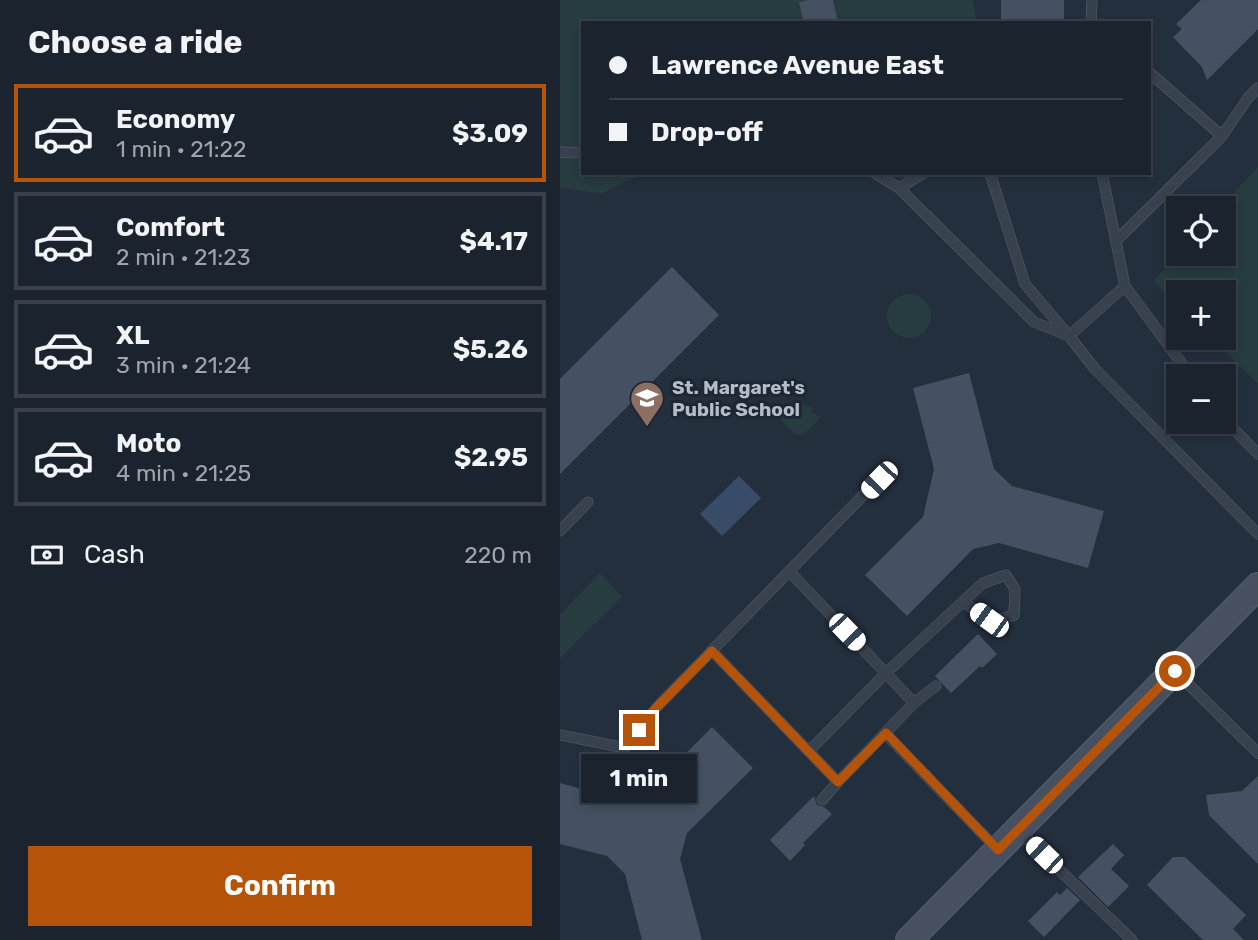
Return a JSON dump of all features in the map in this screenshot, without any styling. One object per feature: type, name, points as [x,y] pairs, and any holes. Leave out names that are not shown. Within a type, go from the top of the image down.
[{"type":"main road","points":[[909,940],[1175,671],[1256,594]]},
{"type":"lane","points":[[1091,21],[1092,0]]},
{"type":"lane","points":[[1151,74],[1222,136]]},
{"type":"lane","points":[[1116,241],[1222,136],[1258,88]]},
{"type":"lane","points":[[560,152],[581,153]]},
{"type":"lane","points":[[877,175],[900,188],[1034,322],[1069,336]]},
{"type":"lane","points":[[900,188],[921,175]]},
{"type":"lane","points":[[991,175],[1025,284],[1095,369],[1258,534]]},
{"type":"lane","points":[[1102,175],[1125,286],[1182,364]]},
{"type":"lane","points":[[1069,336],[1125,286]]},
{"type":"lane","points":[[1236,431],[1258,454]]},
{"type":"lane","points":[[560,735],[625,748],[656,708],[879,480]]},
{"type":"lane","points":[[560,531],[588,502]]},
{"type":"lane","points":[[789,571],[914,703]]},
{"type":"lane","points":[[809,751],[886,673],[963,601],[983,583],[1006,575],[1015,589],[1014,615],[997,621],[989,620],[963,601]]},
{"type":"lane","points":[[712,651],[838,782]]},
{"type":"lane","points":[[1175,671],[1258,753]]},
{"type":"lane","points":[[822,800],[914,703],[936,685]]},
{"type":"lane","points":[[886,733],[998,850]]},
{"type":"lane","points":[[1018,829],[1132,940]]},
{"type":"green space","points":[[560,0],[973,0],[977,21],[581,21],[581,175],[639,175],[601,194],[560,187]]},
{"type":"green space","points":[[1258,167],[1258,384],[1223,350],[1236,350],[1236,280],[1166,280],[1166,293],[1154,281],[1168,266],[1236,266],[1236,196],[1231,196]]},
{"type":"green space","points":[[909,294],[924,301],[931,316],[924,331],[909,338],[894,331],[887,316],[894,301]]},
{"type":"green space","points":[[793,401],[814,408],[811,412],[821,417],[804,435],[795,434],[782,421],[782,404],[791,406]]},
{"type":"green space","points":[[600,573],[622,597],[560,658],[560,615]]},
{"type":"water","points":[[739,476],[761,498],[722,536],[700,514]]},
{"type":"building","points":[[833,0],[838,21],[804,21],[799,2]]},
{"type":"building","points":[[1001,0],[1064,0],[1064,21],[1001,21]]},
{"type":"building","points":[[1201,0],[1258,0],[1258,29],[1207,80],[1202,67],[1173,37],[1182,29],[1176,24]]},
{"type":"building","points":[[672,267],[719,315],[560,474],[560,379]]},
{"type":"building","points":[[969,373],[994,469],[1012,486],[1104,511],[1088,568],[999,543],[973,549],[907,616],[865,575],[923,517],[934,469],[913,388]]},
{"type":"building","points":[[978,634],[997,654],[951,693],[935,676]]},
{"type":"building","points":[[712,727],[753,768],[687,833],[680,859],[702,940],[642,940],[625,874],[607,856],[560,844],[560,783],[608,796],[656,784]]},
{"type":"building","points":[[1258,776],[1258,864],[1209,815],[1206,795],[1242,791]]},
{"type":"building","points":[[814,796],[817,805],[832,814],[803,843],[805,845],[790,861],[770,840]]},
{"type":"building","points":[[1113,844],[1124,855],[1111,869],[1129,886],[1108,907],[1078,877]]},
{"type":"building","points":[[1173,857],[1185,857],[1246,915],[1233,929],[1244,940],[1203,940],[1147,885]]},
{"type":"building","points":[[1067,888],[1080,900],[1044,937],[1028,921],[1057,892],[1060,895]]},
{"type":"place","name":"St. Margaret's Public School","points":[[647,428]]},
{"type":"route","points":[[639,730],[656,708],[712,651],[838,782],[886,733],[998,850],[1175,671]]}]
